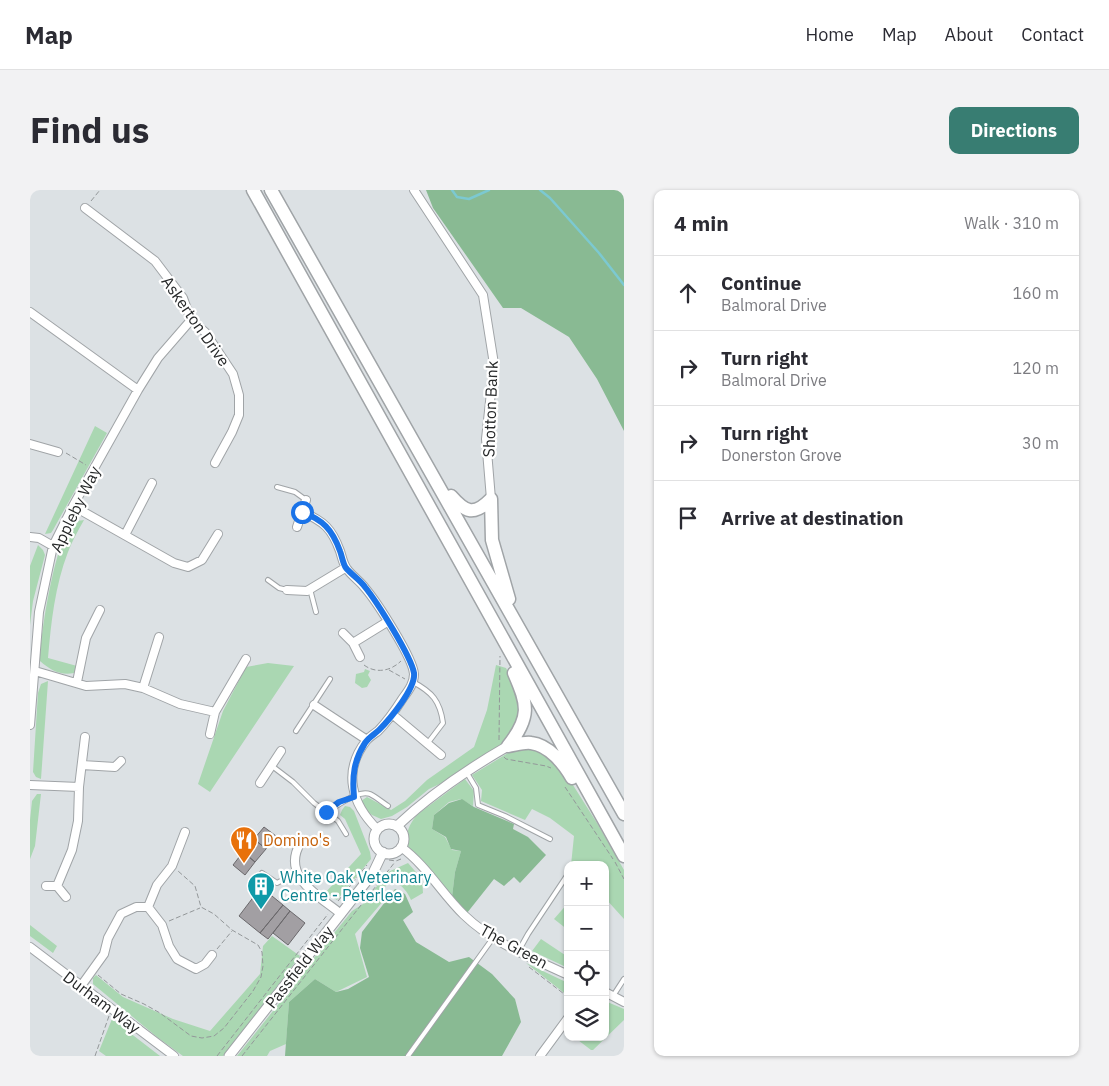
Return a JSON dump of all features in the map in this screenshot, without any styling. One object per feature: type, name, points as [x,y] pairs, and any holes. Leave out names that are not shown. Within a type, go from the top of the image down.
[{"type":"highway","points":[[253,190],[624,856]]},
{"type":"highway","points":[[271,190],[624,814]]},
{"type":"highway","points":[[436,480],[461,508],[469,511],[483,506],[491,499]]},
{"type":"highway","points":[[491,499],[492,540],[517,624]]},
{"type":"highway","points":[[492,619],[525,697],[525,713],[522,724],[508,746]]},
{"type":"highway","points":[[508,746],[532,743],[544,747],[558,758],[616,842]]},
{"type":"street","name":"Shotton Bank","points":[[414,190],[483,295],[494,364],[486,439],[491,499]]},
{"type":"street","name":"Askerton Drive","points":[[85,208],[155,261],[183,298],[191,320],[205,332],[233,374],[239,396],[239,415],[215,463]]},
{"type":"street","points":[[30,312],[138,390]]},
{"type":"street","name":"Appleby Way","points":[[30,725],[39,612],[53,546],[73,506],[138,390],[158,358],[191,320]]},
{"type":"street","points":[[30,444],[58,452]]},
{"type":"street","points":[[125,535],[152,483]]},
{"type":"street","points":[[297,527],[306,500]]},
{"type":"street","points":[[73,506],[174,563],[188,567],[202,560],[218,534]]},
{"type":"street","points":[[302,512],[317,518],[330,529],[346,568],[365,586],[406,652],[414,673],[412,685],[392,714],[378,731],[366,740],[354,768],[352,781],[354,797],[363,814],[377,829]]},
{"type":"street","points":[[30,537],[39,538],[53,546]]},
{"type":"street","points":[[287,590],[307,591],[346,568]]},
{"type":"street","points":[[77,682],[86,638],[100,610]]},
{"type":"street","points":[[353,643],[387,622]]},
{"type":"street","points":[[343,633],[353,643],[360,657]]},
{"type":"street","points":[[144,688],[159,637]]},
{"type":"street","points":[[210,734],[215,712],[246,659]]},
{"type":"street","points":[[35,671],[86,686],[125,684],[144,688],[180,704],[215,712]]},
{"type":"street","points":[[314,705],[366,740]]},
{"type":"street","points":[[392,714],[441,755]]},
{"type":"street","points":[[57,886],[72,850],[78,821],[79,787],[85,737]]},
{"type":"street","points":[[397,826],[432,795],[466,771],[508,746]]},
{"type":"street","points":[[260,783],[281,751]]},
{"type":"street","points":[[82,765],[115,767],[121,761]]},
{"type":"street","points":[[115,767],[120,775]]},
{"type":"street","points":[[30,784],[79,787]]},
{"type":"street","points":[[387,824],[397,826],[403,834],[404,843],[393,853],[380,851],[374,844],[374,836],[377,829],[387,824]]},
{"type":"street","points":[[148,907],[157,885],[172,866],[185,832]]},
{"type":"street","points":[[301,842],[296,849],[294,860],[296,873],[302,882],[340,914]]},
{"type":"street","name":"The Green","points":[[401,847],[416,858],[464,916],[494,938],[518,952],[564,973]]},
{"type":"street","name":"Passfield Way","points":[[229,1056],[373,873],[383,852]]},
{"type":"street","points":[[46,886],[57,886]]},
{"type":"street","points":[[57,886],[66,897]]},
{"type":"street","points":[[81,986],[104,954],[108,938],[121,914],[136,907],[148,907]]},
{"type":"street","points":[[148,907],[162,924],[169,946],[177,959],[196,969],[205,964],[212,955]]},
{"type":"street","name":"Durham Way","points":[[30,947],[174,1056]]},
{"type":"street","points":[[609,994],[624,1002]]},
{"type":"street","points":[[540,1056],[564,1023]]},
{"type":"lane","points":[[277,487],[295,492],[306,500]]},
{"type":"lane","points":[[268,580],[279,588],[287,590]]},
{"type":"lane","points":[[310,589],[316,612]]},
{"type":"lane","points":[[296,732],[330,679]]},
{"type":"lane","points":[[412,685],[426,689],[441,709],[443,723],[427,744]]},
{"type":"lane","points":[[272,766],[293,782],[314,803],[338,821],[346,834]]},
{"type":"lane","points":[[466,771],[476,788],[478,805],[506,816],[550,839]]},
{"type":"lane","points":[[326,812],[339,802],[364,793],[370,794],[388,806]]},
{"type":"lane","points":[[262,873],[277,883],[296,873]]},
{"type":"lane","points":[[518,952],[564,880]]},
{"type":"lane","points":[[408,1056],[494,938]]},
{"type":"lane","points":[[613,996],[624,979]]},
{"type":"path","points":[[85,208],[100,190]]},
{"type":"path","points":[[58,452],[62,451],[93,470]]},
{"type":"path","points":[[360,657],[364,665],[370,670],[375,671],[396,666],[403,659],[406,652]]},
{"type":"path","points":[[389,669],[412,685]]},
{"type":"path","points":[[242,1056],[396,861]]},
{"type":"path","points":[[162,924],[201,907]]},
{"type":"path","points":[[217,1056],[330,912]]},
{"type":"path","points":[[212,955],[232,930]]},
{"type":"path","points":[[530,967],[567,996]]},
{"type":"path","points":[[95,1056],[111,1009]]},
{"type":"green space","points":[[426,190],[624,190],[624,431],[597,379],[569,337],[521,308],[503,308],[433,208]]},
{"type":"green space","points":[[95,426],[107,433],[53,530],[51,533],[45,534]]},
{"type":"green space","points":[[84,520],[71,544],[64,565],[52,618],[48,658],[77,666],[74,673],[65,674],[52,670],[40,661],[43,631],[50,589],[60,548],[66,532],[73,523]]},
{"type":"green space","points":[[38,545],[45,555],[33,601],[30,625],[30,566]]},
{"type":"green space","points":[[268,663],[294,666],[210,792],[198,784],[223,711],[246,667]]},
{"type":"green space","points":[[496,665],[506,668],[521,697],[519,719],[506,742],[444,782],[429,789],[407,807],[392,816],[381,819],[364,809],[361,801],[367,797],[391,810],[405,801],[427,780],[474,747],[487,710]]},
{"type":"green space","points":[[365,669],[370,671],[368,675],[371,680],[367,687],[362,688],[355,683],[356,674],[364,672]]},
{"type":"green space","points":[[48,681],[41,779],[36,777],[33,772],[38,693],[41,684]]},
{"type":"green space","points":[[522,748],[536,749],[547,754],[566,774],[624,870],[624,919],[609,902],[609,861],[571,861],[574,836],[550,818],[532,809],[525,820],[481,801],[482,790],[472,775],[513,750]]},
{"type":"green space","points":[[465,779],[474,791],[473,806],[461,799],[449,802],[434,815],[432,829],[445,837],[452,850],[461,851],[455,872],[452,897],[425,863],[409,849],[407,833],[412,821],[418,814]]},
{"type":"green space","points":[[37,794],[41,794],[35,846],[30,859],[32,801]]},
{"type":"green space","points":[[462,799],[474,807],[514,824],[513,829],[528,837],[546,855],[520,883],[514,877],[504,886],[494,879],[467,913],[452,897],[455,872],[461,851],[451,849],[446,837],[432,829],[434,815],[449,803]]},
{"type":"green space","points":[[345,806],[350,807],[354,811],[371,859],[337,900],[325,893],[361,854],[345,819],[340,815]]},
{"type":"green space","points":[[408,863],[422,879],[423,893],[411,900],[403,887],[395,881],[389,882],[385,887],[385,899],[355,934],[367,977],[336,992],[315,979],[289,1002],[286,1044],[270,1051],[267,1056],[237,1056],[352,911],[363,904],[388,872]]},
{"type":"green space","points":[[395,889],[405,894],[413,912],[403,920],[416,942],[449,962],[469,957],[492,974],[515,999],[521,1022],[502,1056],[285,1056],[289,1002],[315,979],[336,992],[348,989],[369,977],[360,948],[362,932]]},
{"type":"green space","points":[[564,908],[564,927],[554,919]]},
{"type":"green space","points":[[30,925],[57,946],[53,953],[30,936]]},
{"type":"green space","points":[[272,936],[300,956],[223,1056],[183,1056],[93,984],[93,978],[96,975],[123,997],[173,1019],[210,1031],[260,974],[263,946]]},
{"type":"green space","points":[[541,939],[564,954],[564,966],[532,951]]},
{"type":"green space","points":[[526,963],[564,981],[564,993]]},
{"type":"green space","points":[[609,1003],[624,1009],[624,1020],[609,1035]]},
{"type":"green space","points":[[112,1019],[160,1056],[106,1056],[99,1051]]},
{"type":"green space","points":[[579,1041],[602,1041],[591,1050]]},
{"type":"building","points":[[264,827],[276,836],[266,849],[254,839]]},
{"type":"building","points":[[254,839],[266,849],[255,862],[243,852]]},
{"type":"building","name":"Domino's","points":[[243,852],[255,862],[245,875],[233,865]]},
{"type":"building","name":"White Oak Veterinary Centre - Peterlee","points":[[261,887],[283,905],[260,933],[239,916]]},
{"type":"building","points":[[283,905],[290,911],[268,939],[260,933]]},
{"type":"building","points":[[290,911],[305,923],[288,945],[273,933]]},
{"type":"waterway","points":[[452,190],[457,197],[469,199],[489,190]]},
{"type":"waterway","points":[[540,190],[550,198],[599,253],[624,285]]},
{"type":"place","name":"Domino's","points":[[244,864]]},
{"type":"place","name":"White Oak Veterinary Centre - Peterlee","points":[[261,910]]},
{"type":"route","points":[[302,512],[317,518],[330,529],[346,568],[365,586],[372,596],[406,652],[414,673],[410,688],[378,731],[366,740],[359,753],[352,781],[354,797],[339,802],[326,812]]}]
